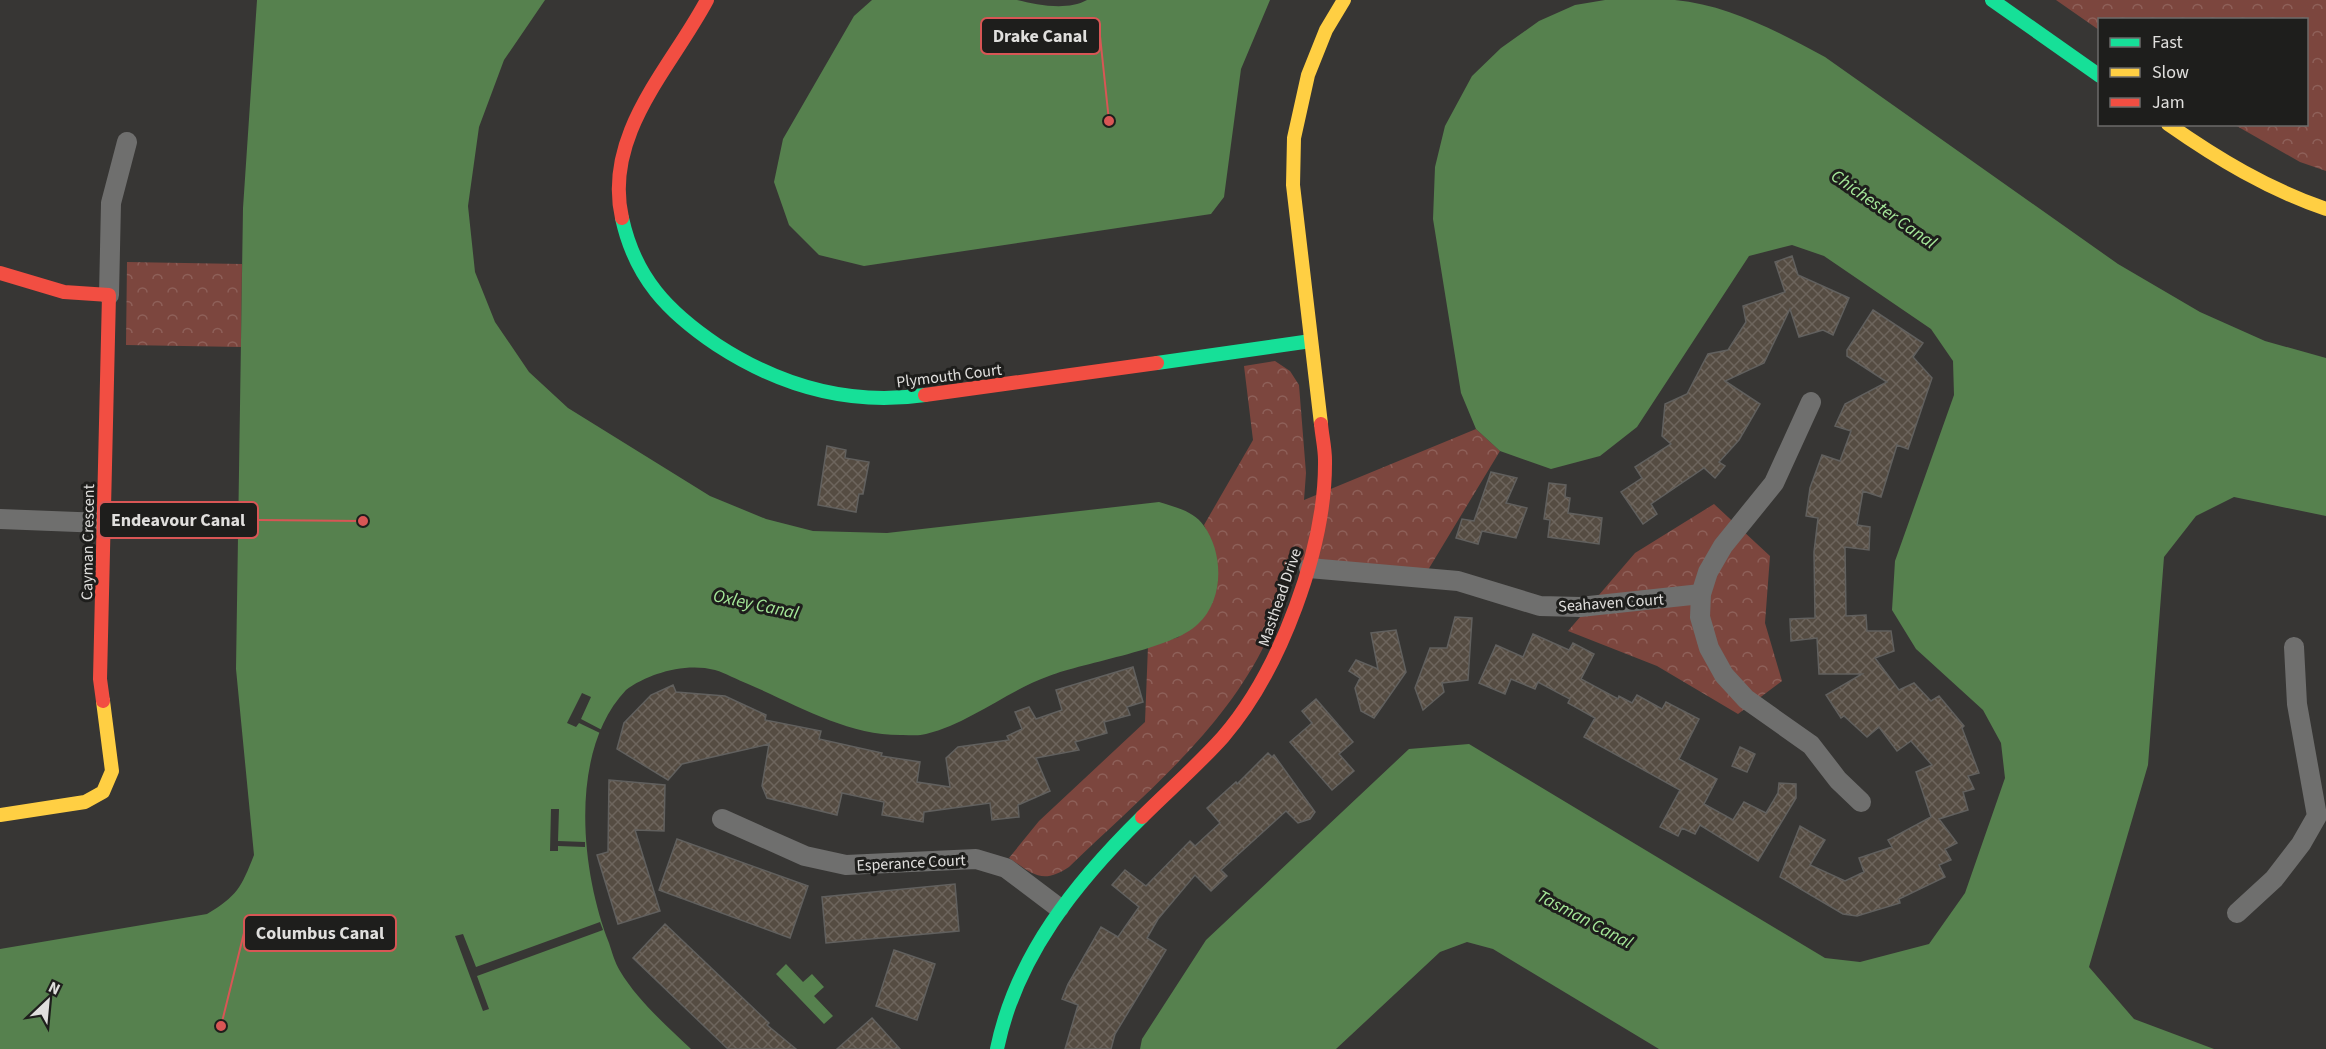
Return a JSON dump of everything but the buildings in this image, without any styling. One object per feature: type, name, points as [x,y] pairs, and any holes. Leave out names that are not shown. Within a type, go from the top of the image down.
[{"type":"street","name":"Plymouth Court","points":[[707,0],[644,103],[628,137],[619,174],[619,218],[640,275],[680,320],[741,360],[784,381],[843,397],[900,399],[1311,341]]},
{"type":"street","name":"Masthead Drive","points":[[997,1049],[1001,1029],[1028,962],[1059,908],[1100,858],[1223,737],[1247,704],[1274,659],[1309,568],[1319,523],[1325,459],[1293,185],[1294,138],[1308,75],[1326,30],[1344,0]]},
{"type":"street","points":[[1992,0],[2098,75]]},
{"type":"street","points":[[2171,126],[2215,158],[2308,204],[2326,209]]},
{"type":"street","points":[[0,273],[64,292],[109,295],[111,203],[127,142]]},
{"type":"street","name":"Cayman Crescent","points":[[0,815],[85,802],[103,792],[112,771],[100,680],[109,295]]},
{"type":"street","points":[[1811,402],[1774,483],[1723,546],[1708,572],[1701,594],[1700,617],[1709,648],[1724,675],[1746,699],[1811,745],[1838,780],[1861,802]]},
{"type":"street","points":[[0,519],[104,523]]},
{"type":"street","name":"Seahaven Court","points":[[1309,568],[1458,581],[1540,606],[1580,607],[1701,594]]},
{"type":"street","points":[[2237,913],[2274,879],[2321,819],[2297,704],[2294,647]]},
{"type":"street","name":"Esperance Court","points":[[722,819],[805,855],[846,865],[976,859],[1006,868],[1059,908]]},
{"type":"green space","points":[[2056,0],[2326,0],[2326,171],[2300,162],[2237,126],[2308,126],[2308,18],[2098,18],[2098,29]]},
{"type":"green space","points":[[127,262],[242,264],[241,347],[126,345]]},
{"type":"green space","points":[[1275,361],[1290,371],[1299,385],[1306,473],[1304,500],[1476,429],[1500,451],[1428,570],[1295,561],[1279,612],[1266,642],[1248,675],[1227,706],[1203,735],[1178,763],[1069,867],[1052,875],[1031,873],[1009,858],[1039,821],[1145,722],[1148,646],[1179,637],[1215,551],[1204,525],[1253,440],[1244,366]]},
{"type":"green space","points":[[1714,504],[1770,556],[1765,623],[1782,681],[1738,714],[1657,666],[1568,631],[1635,553]]},
{"type":"water","name":"Oxley Canal","points":[[257,0],[545,0],[504,60],[479,127],[468,206],[475,272],[495,322],[529,372],[568,408],[710,496],[766,519],[813,531],[887,533],[1159,502],[1184,510],[1195,517],[1211,537],[1218,563],[1217,590],[1207,614],[1186,633],[1149,648],[1033,682],[973,715],[926,734],[883,734],[843,725],[708,668],[686,668],[664,672],[645,679],[626,690],[607,715],[595,745],[588,778],[585,813],[592,882],[599,914],[620,971],[644,1003],[691,1049],[0,1049],[0,949],[207,914],[225,902],[237,890],[254,855],[236,669],[243,208]]},
{"type":"water","points":[[872,0],[1017,0],[1062,6],[1087,0],[1270,0],[1241,69],[1224,197],[1211,214],[864,266],[819,255],[789,225],[774,182],[783,139],[854,16]]},
{"type":"water","points":[[1605,0],[1675,0],[1695,3],[1753,21],[1789,38],[1825,57],[2118,264],[2200,312],[2265,341],[2326,358],[2326,516],[2234,497],[2196,516],[2164,557],[2148,765],[2089,967],[2134,1019],[2214,1049],[1659,1049],[1493,949],[1467,942],[1440,952],[1336,1049],[1140,1049],[1142,1039],[1206,940],[1409,749],[1469,744],[1825,958],[1860,962],[1929,944],[1965,893],[2005,778],[2001,743],[1983,710],[1916,649],[1892,610],[1895,561],[1954,395],[1953,361],[1931,329],[1824,256],[1792,245],[1749,256],[1637,427],[1600,456],[1551,469],[1500,451],[1476,429],[1461,393],[1433,219],[1435,167],[1445,126],[1472,76],[1501,48],[1539,21],[1575,5]]},
{"type":"water","points":[[786,964],[803,982],[812,974],[824,987],[814,996],[833,1016],[824,1024],[776,974]]},
{"type":"pier","points":[[582,693],[591,697],[581,719],[602,730],[600,733],[579,723],[576,727],[567,723]]},
{"type":"pier","points":[[551,809],[559,809],[558,841],[585,842],[585,847],[558,846],[558,851],[550,851]]},
{"type":"pier","points":[[600,922],[603,930],[477,976],[489,1009],[483,1011],[455,936],[463,934],[476,967]]},
{"type":"traffic: fast","points":[[1992,0],[2098,75]]},
{"type":"traffic: fast","points":[[622,218],[635,259],[656,292],[683,320],[717,345],[766,372],[816,390],[870,398],[925,395]]},
{"type":"traffic: fast","points":[[1157,363],[1311,341]]},
{"type":"traffic: fast","points":[[997,1049],[1018,983],[1052,923],[1094,868],[1142,817]]},
{"type":"traffic: slow","points":[[1321,424],[1293,185],[1294,138],[1308,75],[1326,30],[1344,0]]},
{"type":"traffic: slow","points":[[2171,126],[2244,172],[2326,209]]},
{"type":"traffic: slow","points":[[0,815],[85,802],[103,792],[112,771],[103,701]]},
{"type":"traffic: jam","points":[[622,218],[619,187],[622,158],[631,130],[659,77],[707,0]]},
{"type":"traffic: jam","points":[[0,273],[64,292],[109,295],[100,679],[103,701]]},
{"type":"traffic: jam","points":[[925,395],[1157,363]]},
{"type":"traffic: jam","points":[[1142,817],[1223,737],[1244,710],[1281,644],[1296,607],[1318,531],[1325,460],[1321,424]]},
{"type":"place","name":"Drake Canal","points":[[1109,121]]},
{"type":"place","name":"Endeavour Canal","points":[[363,521]]},
{"type":"place","name":"Columbus Canal","points":[[221,1026]]},
{"type":"water label","name":"Chichester Canal","points":[[1884,209]]},
{"type":"water label","name":"Tasman Canal","points":[[1585,919]]}]
